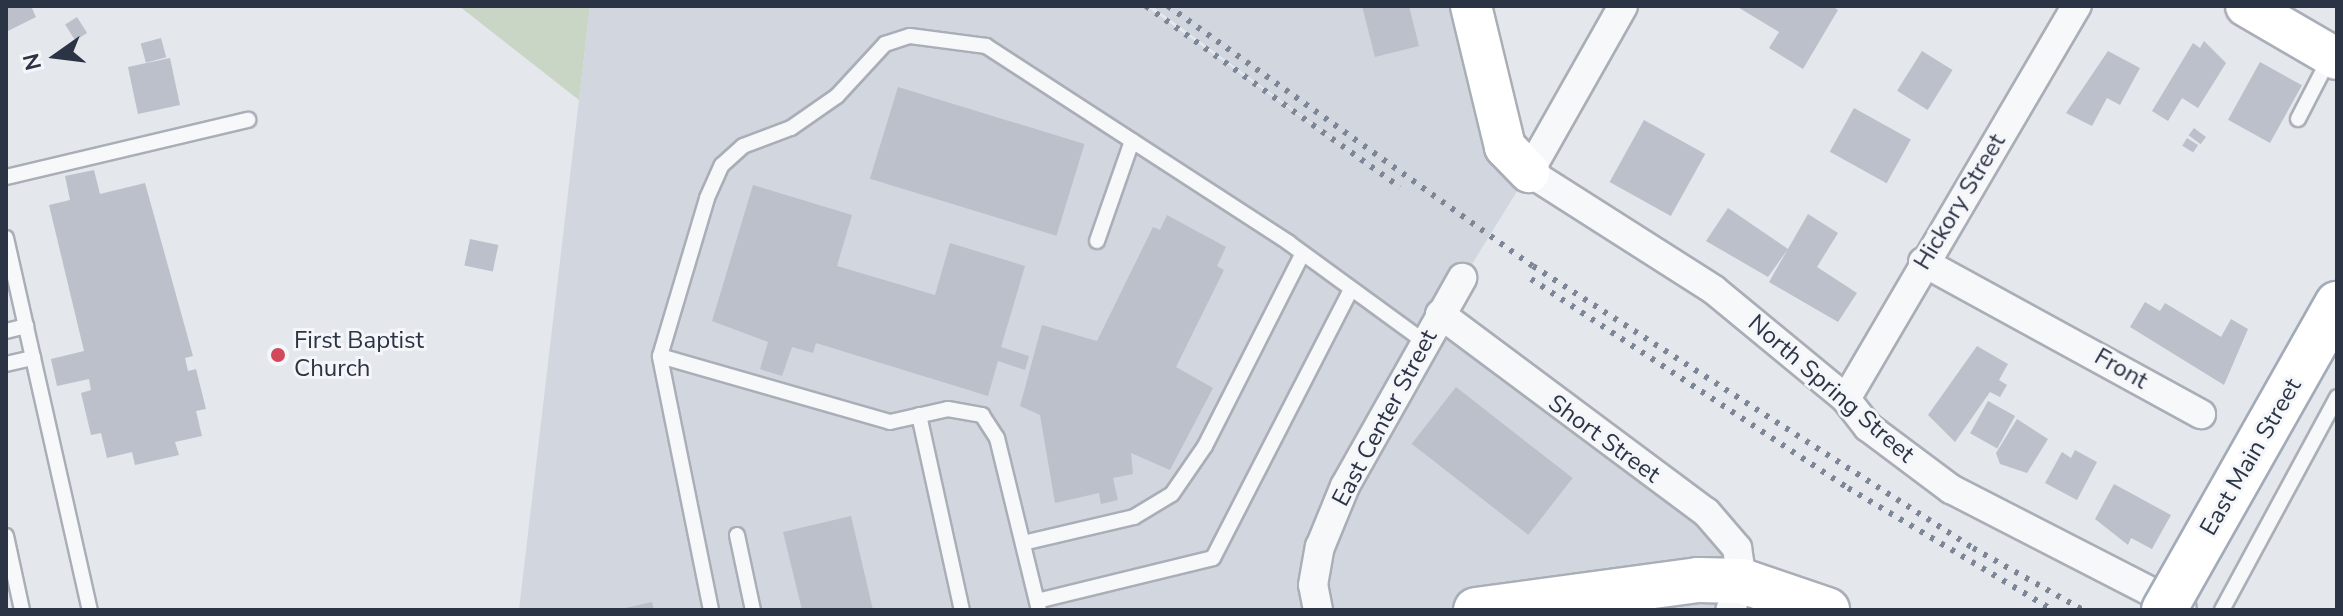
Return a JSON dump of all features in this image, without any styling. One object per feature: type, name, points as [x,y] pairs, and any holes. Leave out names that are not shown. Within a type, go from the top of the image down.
[{"type":"main road","points":[[1471,6],[1505,147],[1529,172]]},
{"type":"main road","points":[[2246,6],[2334,57]]},
{"type":"main road","name":"East Main Street","points":[[2164,610],[2337,304]]},
{"type":"main road","points":[[1476,610],[1611,587],[1736,596],[1827,610]]},
{"type":"street","points":[[1529,172],[1623,6]]},
{"type":"street","name":"Hickory Street","points":[[1846,399],[1923,262],[2077,6]]},
{"type":"street","name":"North Spring Street","points":[[1529,172],[1714,290],[1846,399],[1868,427],[1951,489],[2186,610]]},
{"type":"street","name":"Front","points":[[1923,262],[2041,323],[2201,414]]},
{"type":"street","name":"East Center Street","points":[[1318,610],[1313,585],[1320,547],[1364,448],[1462,278]]},
{"type":"street","name":"Short Street","points":[[1440,314],[1706,512],[1737,548],[1736,596]]},
{"type":"lane","points":[[711,610],[660,356],[722,165],[743,146],[791,128],[837,96],[885,44],[910,36],[986,46],[1303,253],[1425,342]]},
{"type":"lane","points":[[2298,119],[2334,57]]},
{"type":"lane","points":[[6,177],[248,120]]},
{"type":"lane","points":[[1097,241],[1132,141]]},
{"type":"lane","points":[[6,238],[90,610]]},
{"type":"lane","points":[[1023,543],[1134,517],[1172,494],[1205,446],[1303,253]]},
{"type":"lane","points":[[660,356],[890,422],[948,409],[982,415],[997,438],[1038,606],[1213,558],[1351,289]]},
{"type":"lane","points":[[6,331],[26,326]]},
{"type":"lane","points":[[6,364],[33,358]]},
{"type":"lane","points":[[2222,610],[2337,397]]},
{"type":"lane","points":[[919,415],[962,610]]},
{"type":"lane","points":[[737,535],[753,610]]},
{"type":"lane","points":[[6,536],[22,610]]},
{"type":"shaded area","points":[[590,6],[1146,6],[1384,176],[1152,6],[1471,6],[1529,172],[1441,314],[1706,512],[1742,580],[1823,610],[519,610]]},
{"type":"green space","points":[[459,6],[590,6],[579,100]]},
{"type":"building","points":[[6,6],[31,6],[36,17],[6,32]]},
{"type":"building","points":[[1362,6],[1409,6],[1419,46],[1375,57]]},
{"type":"building","points":[[1736,6],[1832,6],[1838,10],[1803,69],[1769,48],[1779,32]]},
{"type":"building","points":[[77,17],[87,33],[75,41],[65,24]]},
{"type":"building","points":[[161,38],[166,57],[146,63],[141,43]]},
{"type":"building","points":[[2204,41],[2226,63],[2198,108],[2182,98],[2168,121],[2152,111],[2193,43],[2200,48]]},
{"type":"building","points":[[1922,51],[1953,70],[1928,110],[1897,91]]},
{"type":"building","points":[[2108,51],[2140,68],[2120,105],[2107,98],[2092,126],[2066,113]]},
{"type":"building","points":[[170,58],[180,105],[138,114],[128,67]]},
{"type":"building","points":[[2260,62],[2302,85],[2270,143],[2228,120]]},
{"type":"building","points":[[898,87],[1084,144],[1056,236],[870,179]]},
{"type":"building","points":[[1854,108],[1911,140],[1887,183],[1830,152]]},
{"type":"building","points":[[1644,120],[1705,154],[1671,216],[1610,182]]},
{"type":"building","points":[[2194,128],[2206,137],[2201,144],[2189,135]]},
{"type":"building","points":[[2187,138],[2198,145],[2193,153],[2182,146]]},
{"type":"building","points":[[94,170],[100,194],[145,183],[193,356],[185,358],[188,371],[196,369],[206,409],[196,411],[202,436],[175,442],[179,455],[135,465],[132,452],[107,458],[101,433],[91,435],[81,393],[91,390],[89,379],[57,386],[51,359],[84,351],[49,205],[70,200],[65,176]]},
{"type":"building","points":[[753,185],[852,215],[837,266],[935,295],[950,243],[1025,266],[1001,347],[1029,356],[1025,370],[998,361],[988,396],[816,343],[813,353],[792,347],[782,376],[760,369],[768,342],[712,321]]},
{"type":"building","points":[[1728,208],[1788,249],[1768,277],[1706,241]]},
{"type":"building","points":[[1808,214],[1838,233],[1817,267],[1857,293],[1838,322],[1769,282]]},
{"type":"building","points":[[1167,215],[1226,247],[1217,266],[1224,270],[1176,367],[1213,388],[1170,470],[1131,453],[1133,474],[1113,478],[1118,500],[1101,504],[1099,493],[1055,503],[1040,415],[1020,406],[1042,325],[1097,341],[1153,227],[1160,230]]},
{"type":"building","points":[[470,239],[498,245],[493,271],[464,265]]},
{"type":"building","points":[[2145,302],[2160,311],[2165,303],[2221,337],[2231,319],[2248,329],[2224,385],[2130,327]]},
{"type":"building","points":[[1977,346],[2008,364],[1999,380],[2007,385],[2000,397],[1990,392],[1955,442],[1928,415]]},
{"type":"building","points":[[1456,387],[1573,478],[1528,535],[1412,444]]},
{"type":"building","points":[[1988,401],[2015,416],[1997,448],[1970,433]]},
{"type":"building","points":[[2017,419],[2048,439],[2027,473],[2000,464],[1996,453]]},
{"type":"building","points":[[2075,450],[2097,462],[2077,500],[2045,483],[2062,452],[2071,458]]},
{"type":"building","points":[[2114,484],[2171,515],[2152,549],[2131,538],[2128,545],[2095,519]]},
{"type":"building","points":[[851,516],[873,610],[802,610],[783,532]]},
{"type":"building","points":[[652,602],[654,610],[621,610],[621,609]]},
{"type":"railway","points":[[1146,6],[1400,187]]},
{"type":"railway","points":[[1168,6],[1533,266],[1973,548],[2083,610]]},
{"type":"railway","points":[[1531,279],[1848,488],[2053,610]]},
{"type":"place","name":"First Baptist Church","points":[[278,355]]}]
